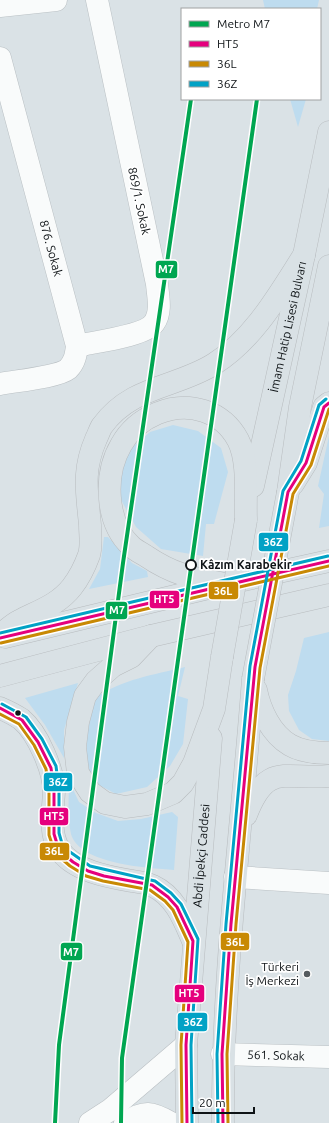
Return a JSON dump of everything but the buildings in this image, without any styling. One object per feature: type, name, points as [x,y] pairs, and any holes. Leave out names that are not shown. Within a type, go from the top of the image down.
[{"type":"main road","name":"İmam Hatip Lisesi Bulvarı","points":[[246,520],[304,255],[329,132]]},
{"type":"main road","points":[[0,637],[18,622],[57,602],[72,588],[81,573],[89,554],[91,540],[85,479],[89,454],[102,426],[117,409],[131,398],[153,388],[197,373],[215,364],[234,349],[265,314],[304,255]]},
{"type":"main road","points":[[223,1123],[222,1054],[235,877],[241,827],[253,679],[288,492],[300,407],[329,266]]},
{"type":"main road","points":[[288,492],[306,463],[324,407],[329,403]]},
{"type":"main road","points":[[151,636],[131,657],[113,666],[96,681],[85,696],[78,722],[75,748],[78,773],[90,792],[105,803],[125,807],[147,804],[173,792],[183,783],[194,763],[214,709],[246,520],[244,458],[234,434],[220,419],[192,408],[180,407],[150,416],[139,424],[121,444],[113,463],[110,483],[116,526],[131,546],[164,568],[184,576],[225,584]]},
{"type":"main road","points":[[0,637],[329,561]]},
{"type":"main road","points":[[0,676],[151,636],[300,603],[329,595]]},
{"type":"main road","points":[[300,603],[329,608]]},
{"type":"main road","points":[[253,679],[259,707],[282,739],[290,745],[309,752],[329,753]]},
{"type":"main road","points":[[0,708],[22,720],[38,742],[51,768],[54,790],[54,834],[59,850],[73,862],[88,871],[104,876],[152,885],[177,907],[193,941]]},
{"type":"main road","name":"Abdi İpekçi Caddesi","points":[[187,1123],[186,1045],[193,941],[214,709]]},
{"type":"main road","points":[[241,827],[253,796],[275,777],[283,775],[329,776]]},
{"type":"street","points":[[0,6],[56,0]]},
{"type":"street","name":"869/1. Sokak","points":[[77,346],[131,335],[144,330],[154,324],[159,310],[157,284],[97,0]]},
{"type":"street","name":"876. Sokak","points":[[0,58],[77,346]]},
{"type":"street","points":[[0,384],[55,374],[68,369],[75,360],[77,346]]},
{"type":"street","points":[[235,877],[329,882]]},
{"type":"street","points":[[90,1123],[110,1110],[186,1045]]},
{"type":"street","name":"561. Sokak","points":[[222,1054],[329,1057]]},
{"type":"street","points":[[125,1123],[135,1116],[154,1113],[171,1123]]},
{"type":"shaded area","points":[[263,0],[319,0],[317,8],[265,8]]},
{"type":"shaded area","points":[[290,100],[306,100],[298,127]]},
{"type":"shaded area","points":[[173,425],[198,431],[221,448],[228,472],[214,524],[206,524],[203,556],[161,549],[136,527],[120,498],[118,472],[128,451],[150,432]]},
{"type":"shaded area","points":[[329,436],[329,526],[319,528],[324,494],[318,486]]},
{"type":"shaded area","points":[[104,537],[108,537],[132,563],[147,571],[148,577],[89,589],[100,569]]},
{"type":"shaded area","points":[[329,632],[329,741],[312,739],[299,730],[289,711],[288,695],[296,671],[304,638]]},
{"type":"shaded area","points":[[185,667],[178,696],[188,699],[183,744],[170,766],[147,787],[116,794],[97,784],[86,771],[87,734],[95,698],[116,686],[127,682]]},
{"type":"shaded area","points":[[78,683],[64,730],[64,758],[45,725],[25,698]]},
{"type":"shaded area","points":[[69,781],[79,802],[96,813],[118,821],[141,819],[172,812],[178,817],[174,870],[132,866],[100,858],[87,852],[77,844],[71,834],[70,828]]},
{"type":"metro line","name":"M7","points":[[55,1123],[59,1045],[123,563],[191,100]]},
{"type":"metro line","name":"M7","points":[[121,1123],[122,1058],[257,100]]},
{"type":"transit line","name":"36Z","points":[[218,1123],[217,1054],[226,924],[250,666],[283,491],[301,461],[319,405],[326,399]]},
{"type":"transit line","name":"HT5","points":[[223,1123],[222,1054],[231,924],[255,667],[288,492],[306,463],[324,407],[329,403]]},
{"type":"transit line","name":"36L","points":[[228,1123],[227,1054],[236,924],[260,668],[293,494],[311,465],[329,409]]},
{"type":"transit line","name":"36Z","points":[[0,633],[328,556]]},
{"type":"transit line","name":"HT5","points":[[0,638],[329,561]]},
{"type":"transit line","name":"36L","points":[[1,643],[329,566]]},
{"type":"transit line","name":"36Z","points":[[2,704],[26,717],[42,739],[56,766],[59,790],[59,833],[63,847],[90,866],[155,881],[171,893],[181,904],[198,939],[191,1045],[192,1123]]},
{"type":"transit line","name":"HT5","points":[[0,708],[22,720],[38,742],[51,768],[54,790],[54,834],[59,850],[73,862],[88,871],[104,876],[152,885],[168,897],[177,907],[193,941],[186,1045],[187,1123]]},
{"type":"transit line","name":"36L","points":[[0,714],[19,724],[34,745],[46,769],[49,790],[49,835],[55,853],[70,866],[86,876],[103,881],[150,890],[165,901],[173,910],[188,942],[181,1045],[182,1123]]},
{"type":"place","name":"Kâzım Karabekir","points":[[191,565]]},
{"type":"place","name":"Türkeri İş Merkezi","points":[[307,974]]}]
